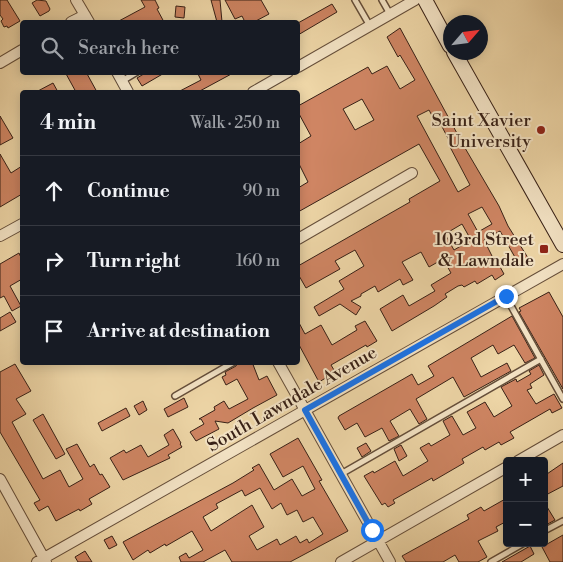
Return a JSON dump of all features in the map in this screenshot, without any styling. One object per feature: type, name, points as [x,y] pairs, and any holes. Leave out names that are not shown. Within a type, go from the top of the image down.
[{"type":"main road","points":[[425,0],[443,33]]},
{"type":"main road","points":[[459,60],[563,245]]},
{"type":"street","points":[[76,0],[87,19]]},
{"type":"street","points":[[300,66],[415,0]]},
{"type":"street","points":[[0,63],[20,51]]},
{"type":"street","points":[[256,90],[283,75]]},
{"type":"street","points":[[119,77],[127,90]]},
{"type":"street","points":[[300,238],[412,173]]},
{"type":"street","points":[[0,236],[20,225]]},
{"type":"street","name":"South Lawndale Avenue","points":[[43,561],[563,264]]},
{"type":"street","points":[[280,365],[390,562]]},
{"type":"street","points":[[525,457],[563,435]]},
{"type":"street","points":[[340,562],[503,469]]},
{"type":"street","points":[[0,479],[43,561]]},
{"type":"lane","points":[[355,0],[370,26]]},
{"type":"lane","points":[[382,0],[390,14]]},
{"type":"lane","points":[[506,296],[563,399]]},
{"type":"lane","points":[[341,474],[541,359]]},
{"type":"lane","points":[[176,396],[229,365]]},
{"type":"lane","points":[[548,529],[563,521]]},
{"type":"lane","points":[[491,562],[517,547]]},
{"type":"building","points":[[0,0],[7,0],[20,21],[8,28],[7,26],[4,27],[1,21],[3,19],[0,15]]},
{"type":"building","points":[[37,0],[46,1],[50,9],[40,16],[32,3]]},
{"type":"building","points":[[141,0],[155,0],[163,20],[121,20],[145,7]]},
{"type":"building","points":[[211,0],[220,0],[222,20],[216,20]]},
{"type":"building","points":[[225,0],[261,0],[269,14],[258,20],[244,20],[242,16],[235,19]]},
{"type":"building","points":[[332,4],[337,12],[300,34],[300,22]]},
{"type":"building","points":[[176,6],[185,7],[184,18],[175,17]]},
{"type":"building","points":[[400,28],[465,148],[499,206],[508,226],[530,261],[520,266],[500,231],[484,240],[497,266],[499,265],[504,274],[495,280],[492,275],[477,284],[475,281],[464,287],[462,285],[458,286],[445,294],[447,297],[434,306],[392,331],[380,309],[403,295],[409,306],[435,291],[431,285],[451,273],[443,259],[429,267],[421,252],[402,262],[413,280],[403,285],[400,279],[378,292],[375,286],[361,294],[361,296],[351,301],[361,307],[356,315],[340,304],[319,316],[314,307],[344,289],[339,281],[364,266],[355,250],[335,261],[340,269],[306,288],[300,278],[300,265],[410,202],[409,199],[440,181],[419,144],[300,211],[300,187],[308,182],[300,166],[300,143],[311,136],[300,116],[300,105],[368,67],[372,74],[387,66],[400,89],[415,80],[400,55],[398,57],[387,37]],"holes":[[[362,99],[374,120],[355,130],[343,109]],[[429,110],[436,123],[439,121],[470,185],[458,192],[417,116]],[[482,207],[492,224],[478,232],[468,214]],[[462,224],[471,240],[454,250],[445,234]]]},
{"type":"building","points":[[67,75],[88,75],[96,90],[75,90]]},
{"type":"building","points":[[142,75],[161,75],[142,86],[137,78]]},
{"type":"building","points":[[198,75],[229,75],[202,90],[182,90],[201,80]]},
{"type":"building","points":[[53,83],[57,90],[40,90]]},
{"type":"building","points":[[0,116],[13,138],[0,145]]},
{"type":"building","points":[[0,154],[11,173],[20,167],[20,195],[0,207]]},
{"type":"building","points":[[19,253],[20,280],[10,286],[20,307],[12,311],[4,296],[0,298],[0,264]]},
{"type":"building","points":[[549,292],[563,317],[563,389],[519,312],[521,311],[519,308]]},
{"type":"building","points":[[10,312],[16,322],[0,331],[0,318]]},
{"type":"building","points":[[512,316],[535,358],[525,363],[514,345],[498,354],[493,345],[471,358],[481,377],[507,363],[511,371],[464,397],[453,377],[416,399],[427,419],[419,424],[410,409],[390,421],[399,436],[389,441],[382,428],[365,437],[357,423],[345,430],[338,418],[339,416],[412,374],[418,385],[434,376],[428,366]]},
{"type":"building","points":[[365,321],[377,341],[367,347],[366,345],[331,365],[334,370],[327,374],[329,376],[319,382],[300,347],[300,325],[305,334],[321,325],[332,345],[357,330],[355,326]]},
{"type":"building","points":[[15,364],[31,391],[16,399],[26,414],[12,422],[43,479],[60,470],[69,487],[83,479],[66,449],[77,444],[90,467],[94,464],[110,487],[89,499],[92,504],[56,521],[48,506],[39,511],[34,503],[40,500],[0,432],[0,372]]},
{"type":"building","points":[[253,365],[259,380],[267,376],[277,395],[228,423],[215,421],[219,429],[196,441],[190,432],[204,424],[199,419],[215,410],[214,407],[224,401],[229,409],[248,399],[237,379],[226,385],[222,377],[226,375],[225,372],[236,366]]},
{"type":"building","points":[[539,365],[544,375],[530,384],[532,388],[527,390],[536,404],[554,394],[562,408],[552,413],[550,409],[510,432],[514,438],[501,445],[499,442],[485,450],[483,447],[462,459],[464,463],[433,481],[432,478],[393,500],[395,503],[388,507],[385,503],[382,505],[364,476],[373,471],[374,473],[395,461],[403,476],[428,461],[420,448],[429,443],[431,446],[450,435],[443,421],[452,416],[463,435],[476,428],[467,412],[485,402],[494,417],[512,406],[501,387],[516,379],[517,382],[531,374],[529,371]]},
{"type":"building","points":[[184,398],[188,407],[168,417],[164,409]]},
{"type":"building","points":[[143,401],[147,410],[139,415],[134,406]]},
{"type":"building","points":[[126,408],[130,416],[102,431],[98,423]]},
{"type":"building","points":[[43,414],[65,454],[56,459],[33,420]]},
{"type":"building","points":[[173,429],[182,447],[168,455],[170,458],[123,480],[110,458],[124,450],[126,453],[141,445],[148,457],[169,445],[164,435]]},
{"type":"building","points":[[298,438],[322,480],[319,481],[348,531],[290,562],[232,562],[225,550],[203,562],[181,562],[179,557],[186,553],[189,558],[203,550],[192,531],[150,553],[148,550],[133,560],[123,542],[233,483],[254,470],[252,468],[259,464],[274,490],[292,479],[302,496],[315,489],[303,466],[283,477],[270,454]],"holes":[[[260,488],[272,509],[281,503],[287,515],[297,510],[303,522],[313,517],[323,534],[309,543],[307,539],[300,543],[296,536],[280,545],[277,539],[257,550],[249,536],[264,527],[252,505],[211,531],[203,517],[218,508],[216,504],[242,490],[245,496]]]},
{"type":"building","points":[[366,443],[371,451],[362,457],[357,448]]},
{"type":"building","points":[[401,445],[407,456],[399,461],[394,449]]},
{"type":"building","points":[[563,463],[563,486],[548,494],[548,473]]},
{"type":"building","points":[[503,500],[503,523],[496,527],[498,531],[478,541],[487,557],[478,562],[459,562],[455,555],[443,562],[406,562],[402,556],[469,519],[467,515],[481,507],[484,511]]},
{"type":"building","points":[[548,509],[555,520],[548,524]]},
{"type":"building","points":[[563,535],[563,562],[550,562],[542,547],[548,547],[548,544]]},
{"type":"building","points":[[112,536],[117,545],[109,549],[104,540]]},
{"type":"building","points":[[528,547],[530,547],[534,554],[521,562],[502,562]]},
{"type":"building","points":[[85,551],[92,562],[78,562],[75,557]]},
{"type":"place","name":"Saint Xavier University","points":[[541,130]]},
{"type":"place","name":"103rd Street & Lawndale","points":[[544,249]]},
{"type":"route","points":[[372,530],[305,410],[506,296]]}]
